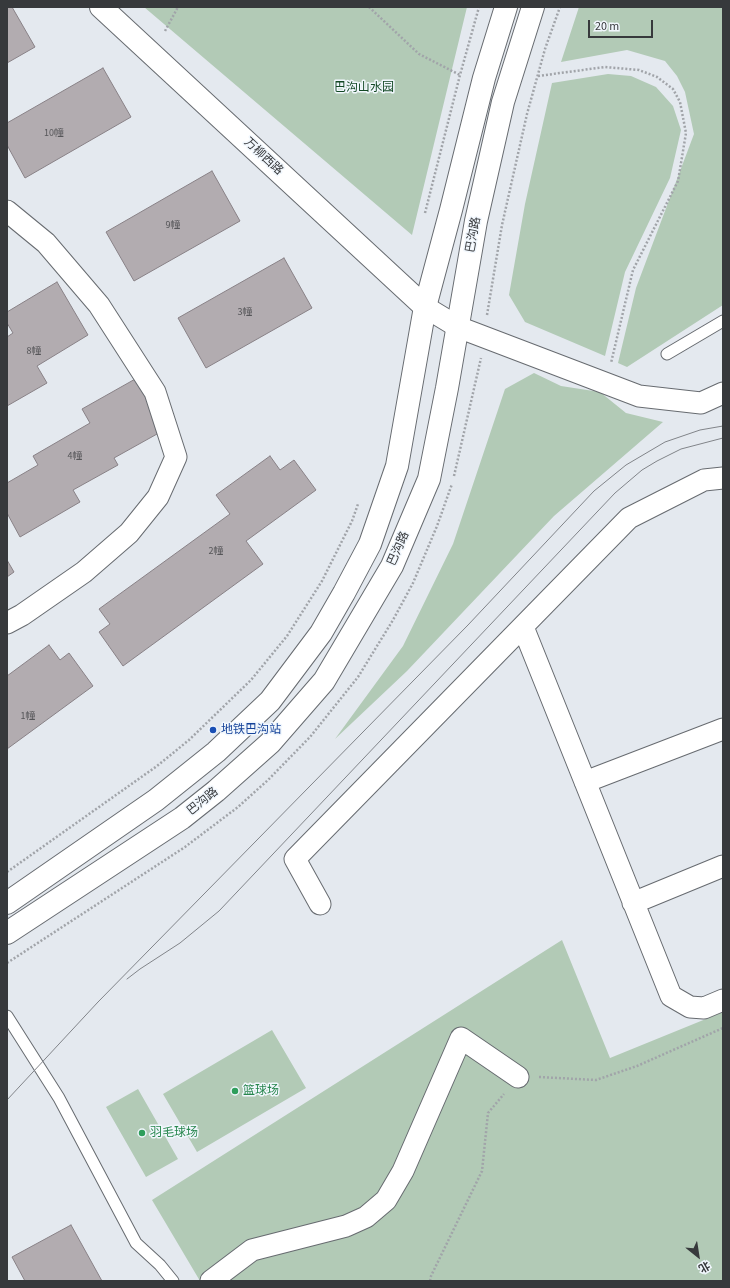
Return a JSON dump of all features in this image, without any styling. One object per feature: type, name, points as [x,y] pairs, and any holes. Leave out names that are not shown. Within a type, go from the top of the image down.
[{"type":"main road","name":"万柳西路","points":[[101,7],[425,307]]},
{"type":"main road","points":[[7,903],[156,800],[216,752],[270,701],[321,633],[344,593],[370,544],[397,466],[425,307],[484,78],[506,7]]},
{"type":"main road","name":"巴沟路","points":[[7,934],[182,818],[216,791],[270,743],[324,681],[392,566],[429,479],[458,327],[476,221],[503,102],[533,7]]},
{"type":"street","points":[[7,211],[46,243],[99,305],[155,392],[176,457],[158,497],[129,533],[84,572],[7,623]]},
{"type":"street","points":[[425,307],[458,327],[639,396],[701,403],[723,393]]},
{"type":"street","points":[[320,904],[295,860],[629,518],[704,480],[723,478]]},
{"type":"street","points":[[523,627],[670,996],[690,1007],[704,1008],[723,1000]]},
{"type":"street","points":[[585,782],[723,729]]},
{"type":"street","points":[[633,902],[723,866]]},
{"type":"street","points":[[210,1281],[252,1250],[346,1226],[366,1216],[386,1200],[403,1170],[461,1038],[518,1077]]},
{"type":"lane","points":[[667,354],[723,321]]},
{"type":"lane","points":[[7,1016],[59,1098],[136,1243],[160,1265],[173,1281]]},
{"type":"path","points":[[165,31],[178,7]]},
{"type":"path","points":[[369,7],[419,54],[460,75]]},
{"type":"path","points":[[425,217],[460,75],[479,7]]},
{"type":"path","points":[[538,76],[605,67],[639,70],[656,77],[673,89],[680,102],[686,133],[678,181],[634,270],[606,384]]},
{"type":"path","points":[[7,872],[157,766],[189,740],[251,680],[288,636],[322,581],[352,521],[359,502]]},
{"type":"path","points":[[430,1281],[431,1276],[482,1172],[488,1113],[518,1077],[596,1080],[637,1066],[723,1028]]},
{"type":"green space","name":"巴沟山水园","points":[[144,7],[467,7],[412,235]]},
{"type":"green space","points":[[579,7],[723,7],[723,305],[627,367],[618,363],[636,288],[694,134],[685,92],[677,76],[665,61],[627,50],[561,62]]},
{"type":"green space","points":[[608,74],[631,76],[656,87],[673,106],[681,130],[670,178],[625,272],[605,356],[525,322],[509,295],[525,204],[552,83]]},
{"type":"green space","points":[[534,373],[561,386],[600,392],[626,413],[663,422],[554,516],[407,671],[335,739],[403,646],[453,544],[505,389]]},
{"type":"green space","points":[[562,940],[610,1058],[723,1012],[723,1281],[200,1281],[152,1200]]},
{"type":"green space","name":"篮球场","points":[[272,1030],[306,1088],[197,1152],[163,1094]]},
{"type":"green space","name":"羽毛球场","points":[[138,1089],[178,1159],[146,1177],[106,1107]]},
{"type":"building","points":[[7,7],[12,7],[35,47],[7,63]]},
{"type":"building","points":[[103,68],[131,117],[25,178],[7,145],[7,123]]},
{"type":"building","points":[[212,171],[240,221],[134,281],[106,232]]},
{"type":"building","points":[[284,258],[312,308],[206,368],[178,318]]},
{"type":"building","points":[[57,282],[88,335],[37,366],[47,383],[7,406],[7,337],[13,333],[7,323],[7,312]]},
{"type":"building","points":[[137,378],[166,429],[114,458],[118,465],[73,490],[80,502],[20,537],[7,513],[7,483],[38,465],[33,456],[90,423],[82,409]]},
{"type":"building","points":[[270,456],[280,470],[294,460],[316,490],[246,541],[263,564],[123,666],[99,632],[110,624],[99,609],[230,514],[216,495]]},
{"type":"building","points":[[7,560],[14,572],[7,577]]},
{"type":"building","points":[[49,645],[60,660],[69,653],[93,686],[7,749],[7,676]]},
{"type":"building","points":[[71,1225],[102,1281],[25,1281],[12,1257]]},
{"type":"tram line","points":[[7,1100],[98,1002],[468,625],[594,491],[626,465],[665,442],[700,430],[723,426]]},
{"type":"tram line","points":[[127,979],[180,943],[219,911],[615,493],[642,470],[657,461],[681,449],[723,438]]},
{"type":"place","name":"地铁巴沟站","points":[[213,730]]},
{"type":"place","name":"篮球场","points":[[235,1091]]},
{"type":"place","name":"羽毛球场","points":[[142,1133]]}]
